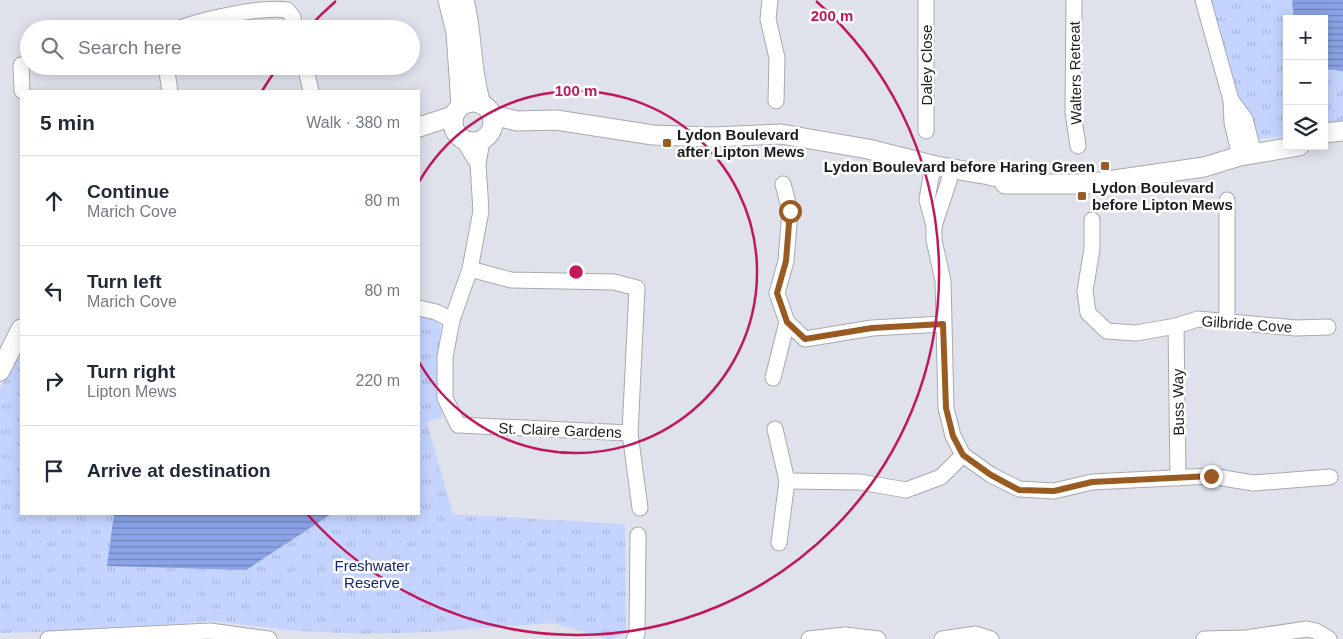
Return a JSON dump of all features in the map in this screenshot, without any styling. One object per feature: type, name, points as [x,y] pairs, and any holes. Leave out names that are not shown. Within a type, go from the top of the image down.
[{"type":"street","points":[[448,0],[456,32],[472,123]]},
{"type":"street","points":[[464,0],[468,16],[474,74],[472,123]]},
{"type":"street","points":[[770,0],[768,19],[777,58],[776,101]]},
{"type":"street","name":"Daley Close","points":[[926,0],[926,131]]},
{"type":"street","name":"Walters Retreat","points":[[1074,0],[1073,112],[1078,146]]},
{"type":"street","points":[[1203,0],[1231,100],[1232,123],[1245,150]]},
{"type":"street","points":[[217,20],[264,9],[279,9],[288,10],[293,20]]},
{"type":"street","points":[[21,75],[22,90]]},
{"type":"street","points":[[167,75],[170,90]]},
{"type":"street","points":[[307,75],[311,90]]},
{"type":"street","points":[[425,126],[518,120],[556,120],[653,135],[712,137],[781,134],[868,149],[896,163],[995,186],[1016,182],[1087,184],[1168,172],[1200,156],[1283,147]]},
{"type":"street","name":"St. Claire Gardens","points":[[470,269],[511,280],[614,282],[636,288],[630,433],[458,425],[445,398],[445,357],[452,320],[470,269],[481,211],[478,164],[472,123]]},
{"type":"street","points":[[1328,133],[1343,131]]},
{"type":"street","points":[[1245,150],[1283,138]]},
{"type":"street","points":[[1328,144],[1343,143]]},
{"type":"street","points":[[942,173],[934,226],[934,240],[943,281],[946,408],[953,436],[963,455],[991,475],[1019,490],[1054,491],[1092,482],[1211,476],[1253,484],[1330,477]]},
{"type":"street","points":[[783,184],[790,211],[786,261],[777,293],[787,322],[805,339],[872,328],[943,324]]},
{"type":"street","points":[[1227,200],[1227,320]]},
{"type":"street","name":"Gilbride Cove","points":[[1092,220],[1092,249],[1085,291],[1088,313],[1107,331],[1136,334],[1176,326],[1198,319],[1227,320],[1296,328],[1328,327]]},
{"type":"street","points":[[420,308],[436,312],[452,320]]},
{"type":"street","points":[[773,378],[787,322]]},
{"type":"street","name":"Buss Way","points":[[1176,326],[1178,478]]},
{"type":"street","points":[[0,371],[20,331]]},
{"type":"street","points":[[775,429],[787,481],[778,543]]},
{"type":"street","points":[[630,433],[640,508]]},
{"type":"street","points":[[787,481],[860,482],[906,490],[941,477],[963,455]]},
{"type":"street","points":[[634,639],[636,634],[638,535]]},
{"type":"street","points":[[1204,639],[1246,638],[1307,630],[1316,631],[1329,639]]},
{"type":"street","points":[[48,639],[108,638],[210,631],[269,639]]},
{"type":"street","points":[[942,639],[976,634],[991,639]]},
{"type":"street","points":[[808,639],[845,635],[878,639]]},
{"type":"green space","points":[[1209,0],[1343,0],[1343,132],[1328,133],[1328,15],[1283,15],[1283,136],[1247,140]]},
{"type":"green space","name":"Freshwater Reserve","points":[[420,313],[435,318],[441,327],[438,360],[442,416],[427,423],[453,514],[625,524],[626,633],[613,639],[608,639],[553,623],[429,632],[366,634],[300,631],[210,621],[81,631],[0,633],[0,389],[20,344],[20,515],[420,515]]},
{"type":"shaded area","points":[[1292,0],[1343,0],[1343,71],[1328,69],[1328,15],[1294,15]]},
{"type":"shaded area","points":[[114,515],[329,515],[246,570],[107,566]]},
{"type":"place","name":"Lydon Boulevard after Lipton Mews","points":[[667,143]]},
{"type":"place","name":"Lydon Boulevard before Haring Green","points":[[1105,166]]},
{"type":"place","name":"Lydon Boulevard before Lipton Mews","points":[[1082,196]]},
{"type":"route","points":[[790,211],[786,261],[777,293],[787,322],[805,339],[872,328],[943,324],[946,408],[953,436],[963,455],[991,475],[1019,490],[1054,491],[1092,482],[1211,476]]}]
